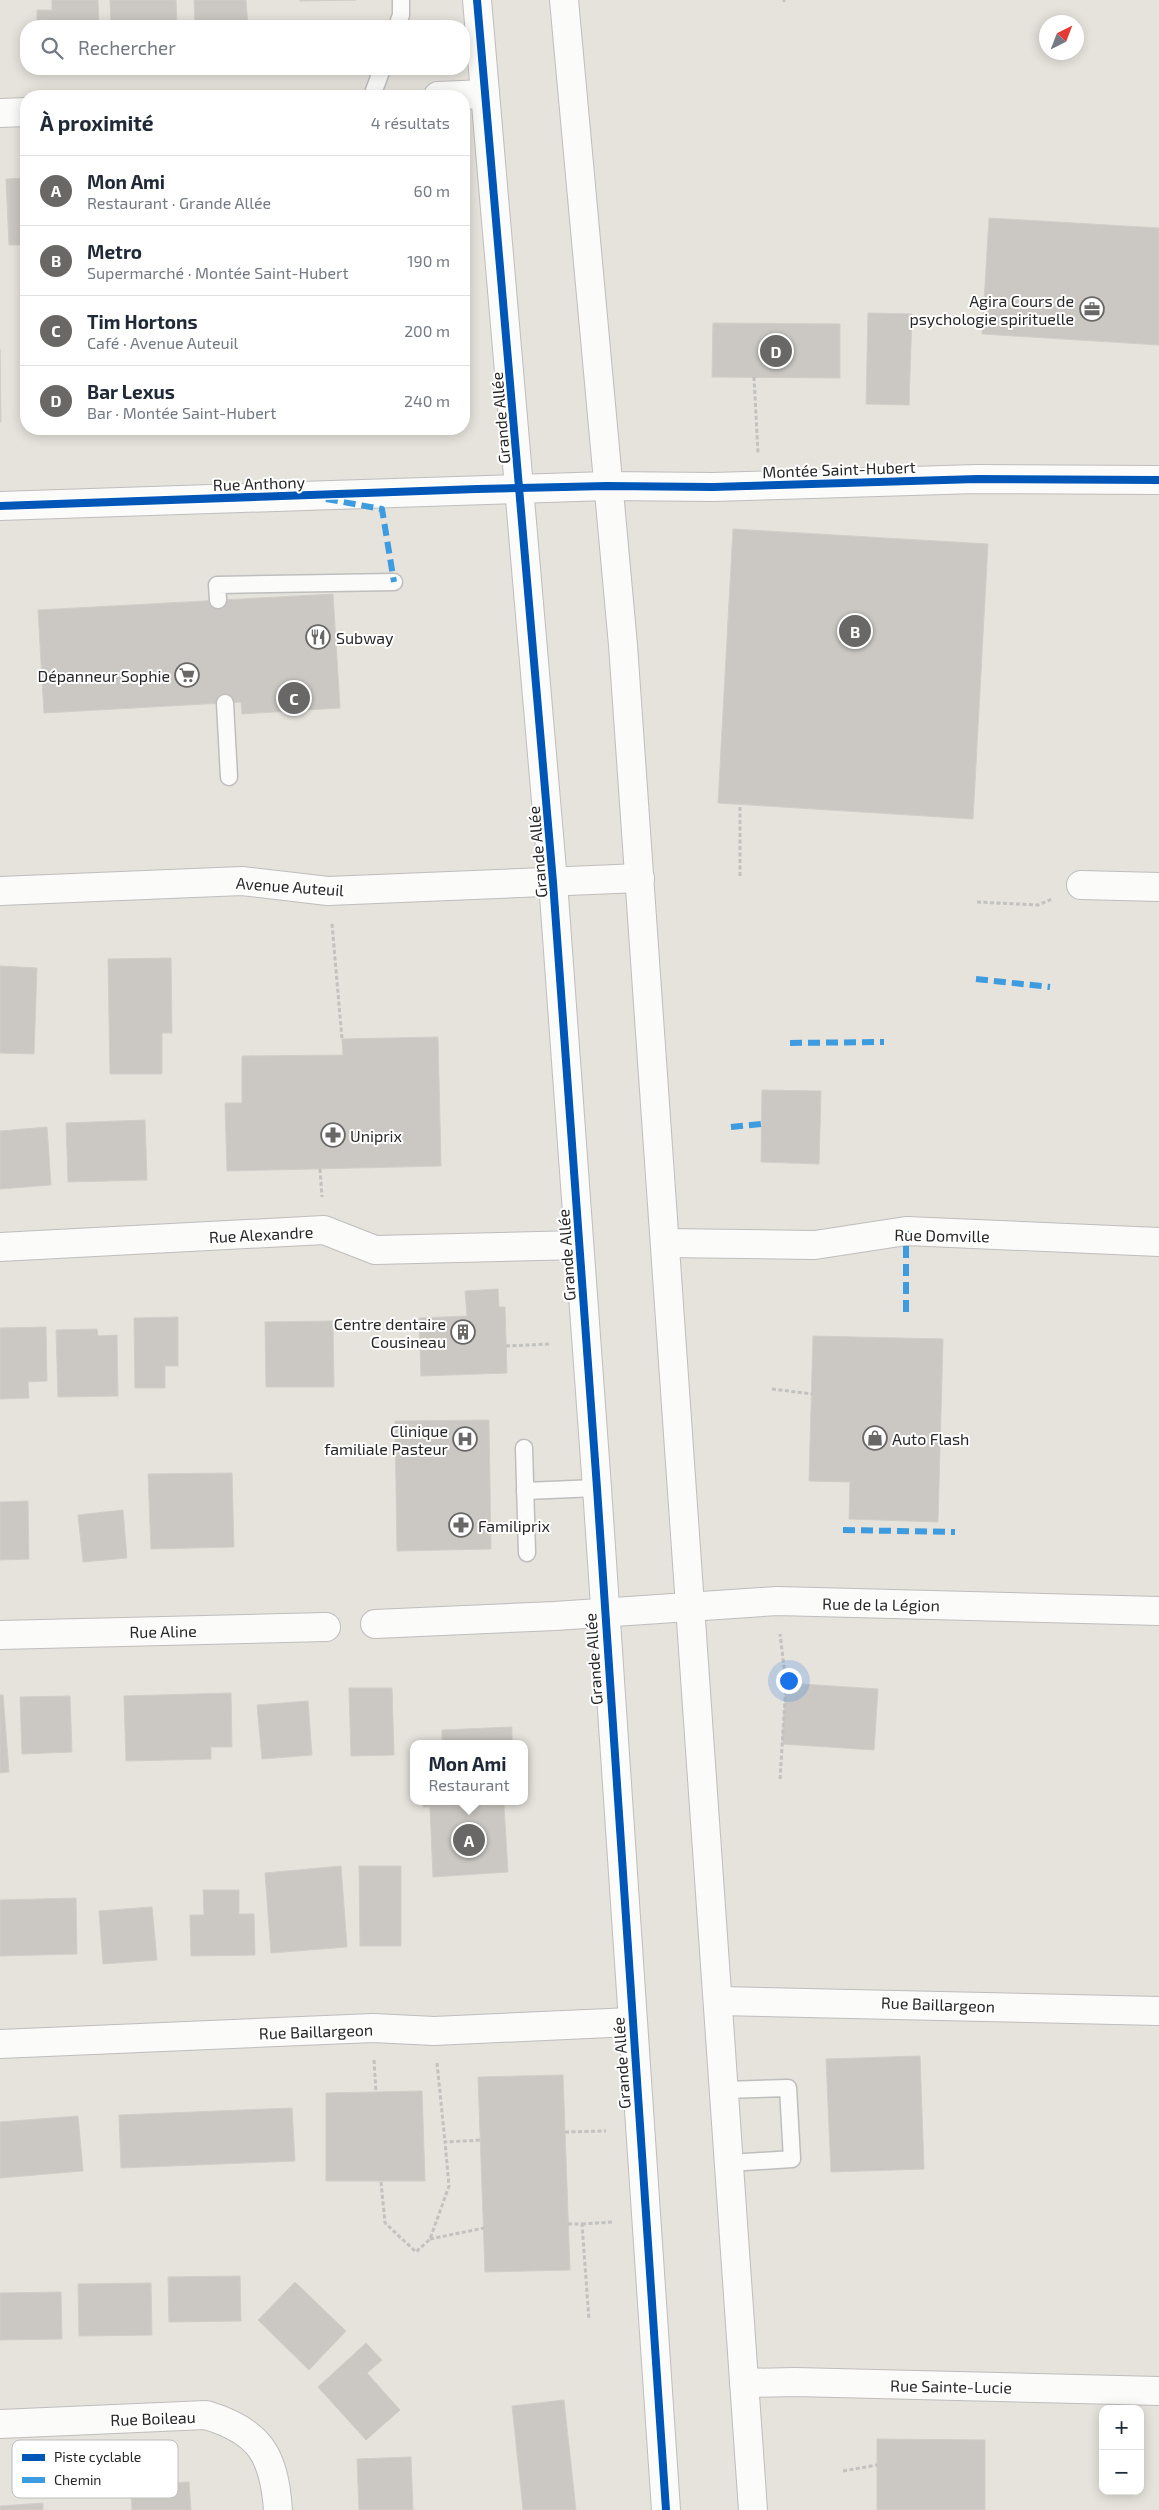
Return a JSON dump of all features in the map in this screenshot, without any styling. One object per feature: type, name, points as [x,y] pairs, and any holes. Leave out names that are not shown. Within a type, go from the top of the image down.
[{"type":"street","name":"Grande Allée","points":[[477,0],[553,882],[597,1488],[666,2510]]},
{"type":"street","points":[[564,0],[622,635],[753,2510]]},
{"type":"street","points":[[470,95],[485,94]]},
{"type":"street","points":[[0,113],[20,112]]},
{"type":"street","name":"Montée Saint-Hubert","points":[[519,488],[760,486],[976,479],[1159,480]]},
{"type":"street","name":"Rue Anthony","points":[[0,506],[519,488]]},
{"type":"street","name":"Avenue Auteuil","points":[[0,891],[242,881],[328,891],[640,878]]},
{"type":"street","points":[[1081,885],[1159,887]]},
{"type":"street","name":"Rue Alexandre","points":[[0,1247],[324,1230],[375,1250],[579,1245]]},
{"type":"street","name":"Rue Domville","points":[[665,1243],[815,1245],[906,1231],[1159,1242]]},
{"type":"street","name":"Rue de la Légion","points":[[604,1613],[777,1601],[1159,1610]]},
{"type":"street","points":[[375,1624],[604,1613]]},
{"type":"street","name":"Rue Aline","points":[[0,1635],[326,1626]]},
{"type":"street","name":"Rue Baillargeon","points":[[718,2001],[1159,2011]]},
{"type":"street","name":"Rue Baillargeon","points":[[0,2044],[373,2028],[434,2031],[632,2022]]},
{"type":"street","name":"Rue Sainte-Lucie","points":[[744,2383],[795,2382],[1159,2391]]},
{"type":"street","name":"Rue Boileau","points":[[0,2424],[206,2415],[232,2423],[250,2436],[268,2458],[276,2488],[278,2510]]},
{"type":"lane","points":[[399,20],[401,0]]},
{"type":"lane","points":[[374,90],[380,75]]},
{"type":"lane","points":[[218,600],[217,585],[394,582]]},
{"type":"lane","points":[[225,703],[229,777]]},
{"type":"lane","points":[[524,1448],[527,1552]]},
{"type":"lane","points":[[525,1491],[597,1488]]},
{"type":"lane","points":[[724,2090],[788,2088],[792,2158],[729,2163]]},
{"type":"path","points":[[754,377],[760,486]]},
{"type":"path","points":[[740,805],[740,876]]},
{"type":"path","points":[[977,902],[1038,906],[1081,885]]},
{"type":"path","points":[[328,891],[342,1039]]},
{"type":"path","points":[[506,1346],[550,1344]]},
{"type":"path","points":[[772,1389],[812,1394]]},
{"type":"path","points":[[777,1601],[786,1682],[780,1779]]},
{"type":"path","points":[[430,2240],[449,2186],[434,2031]]},
{"type":"path","points":[[565,2132],[606,2130]]},
{"type":"path","points":[[445,2142],[481,2140]]},
{"type":"path","points":[[381,2182],[386,2223],[416,2252],[430,2240],[484,2228]]},
{"type":"path","points":[[568,2224],[612,2222]]},
{"type":"path","points":[[582,2224],[588,2320]]},
{"type":"path","points":[[843,2471],[877,2465]]},
{"type":"building","points":[[52,0],[98,0],[99,20],[37,20],[37,10],[52,10]]},
{"type":"building","points":[[110,0],[176,0],[177,20],[111,20]]},
{"type":"building","points":[[194,0],[246,0],[248,20],[195,20]]},
{"type":"building","points":[[300,0],[356,0],[300,1]]},
{"type":"building","points":[[20,178],[20,245],[9,245],[6,179]]},
{"type":"building","points":[[989,218],[1159,228],[1159,345],[982,334]]},
{"type":"building","points":[[868,313],[912,314],[909,405],[866,404]]},
{"type":"building","points":[[713,323],[840,324],[840,378],[712,377]]},
{"type":"building","points":[[0,349],[1,422],[0,422]]},
{"type":"building","points":[[733,529],[988,544],[973,819],[718,803]]},
{"type":"building","points":[[333,594],[340,708],[242,714],[241,702],[44,713],[38,610]]},
{"type":"building","points":[[171,958],[172,1033],[162,1033],[162,1074],[110,1074],[108,959]]},
{"type":"building","points":[[0,966],[37,968],[34,1054],[0,1053]]},
{"type":"building","name":"Uniprix","points":[[438,1037],[441,1166],[227,1171],[225,1103],[242,1103],[242,1056],[343,1055],[342,1039]]},
{"type":"building","points":[[762,1090],[821,1091],[819,1164],[761,1162]]},
{"type":"building","points":[[145,1120],[147,1180],[68,1182],[66,1123]]},
{"type":"building","points":[[47,1127],[51,1185],[0,1189],[0,1131]]},
{"type":"building","name":"Centre dentaire Cousineau","points":[[498,1289],[499,1307],[505,1307],[507,1373],[421,1376],[419,1318],[467,1316],[465,1291]]},
{"type":"building","points":[[178,1317],[178,1366],[165,1366],[165,1388],[135,1388],[134,1318]]},
{"type":"building","points":[[333,1321],[334,1387],[266,1387],[265,1322]]},
{"type":"building","points":[[46,1327],[47,1381],[28,1382],[29,1398],[0,1399],[0,1328]]},
{"type":"building","points":[[97,1329],[98,1336],[117,1335],[118,1396],[58,1397],[56,1330]]},
{"type":"building","name":"Auto Flash","points":[[813,1336],[943,1339],[938,1522],[849,1519],[850,1482],[809,1481]]},
{"type":"building","points":[[489,1420],[491,1549],[397,1551],[395,1421]]},
{"type":"building","points":[[232,1473],[234,1547],[151,1549],[148,1474]]},
{"type":"building","points":[[28,1501],[29,1559],[0,1560],[0,1502]]},
{"type":"building","points":[[123,1510],[127,1558],[83,1562],[78,1515]]},
{"type":"building","points":[[786,1683],[878,1689],[874,1750],[782,1744]]},
{"type":"building","points":[[349,1688],[392,1688],[394,1755],[351,1756]]},
{"type":"building","points":[[231,1693],[232,1747],[211,1747],[211,1759],[126,1761],[124,1696]]},
{"type":"building","points":[[0,1695],[3,1695],[9,1772],[0,1773]]},
{"type":"building","points":[[70,1696],[72,1752],[22,1754],[20,1697]]},
{"type":"building","points":[[308,1701],[312,1755],[262,1759],[257,1705]]},
{"type":"building","points":[[512,1727],[512,1740],[442,1740],[442,1730]]},
{"type":"building","points":[[423,1805],[504,1805],[504,1806],[423,1807]]},
{"type":"building","points":[[504,1806],[508,1872],[433,1877],[430,1807]]},
{"type":"building","points":[[341,1866],[347,1947],[271,1953],[265,1873]]},
{"type":"building","points":[[359,1866],[401,1866],[401,1946],[360,1946]]},
{"type":"building","points":[[203,1890],[239,1890],[239,1914],[254,1914],[255,1955],[191,1956],[190,1915],[204,1915]]},
{"type":"building","points":[[76,1898],[77,1954],[0,1956],[0,1900]]},
{"type":"building","points":[[152,1907],[157,1960],[103,1964],[99,1911]]},
{"type":"building","points":[[920,2056],[924,2169],[831,2172],[826,2059]]},
{"type":"building","points":[[563,2075],[570,2270],[485,2272],[478,2077]]},
{"type":"building","points":[[422,2091],[425,2181],[326,2181],[326,2093]]},
{"type":"building","points":[[292,2108],[295,2161],[121,2168],[119,2115]]},
{"type":"building","points":[[78,2116],[83,2171],[0,2178],[0,2122]]},
{"type":"building","points":[[240,2276],[241,2321],[169,2322],[168,2277]]},
{"type":"building","points":[[295,2282],[346,2331],[309,2370],[258,2320]]},
{"type":"building","points":[[151,2283],[152,2335],[79,2336],[78,2284]]},
{"type":"building","points":[[61,2292],[62,2339],[0,2340],[0,2293]]},
{"type":"building","points":[[366,2343],[382,2360],[367,2373],[400,2410],[366,2440],[318,2387]]},
{"type":"building","points":[[564,2400],[576,2510],[523,2510],[512,2406]]},
{"type":"building","points":[[877,2439],[985,2440],[985,2510],[877,2510]]},
{"type":"building","points":[[411,2457],[413,2510],[359,2510],[357,2459]]},
{"type":"building","points":[[189,2482],[191,2510],[132,2510],[132,2498],[178,2498],[178,2483]]},
{"type":"building","points":[[43,2503],[43,2510],[0,2510],[0,2506]]},
{"type":"marked path","points":[[326,499],[382,509],[394,582]]},
{"type":"marked path","points":[[976,979],[1050,987]]},
{"type":"marked path","points":[[790,1043],[884,1042]]},
{"type":"marked path","points":[[731,1127],[762,1124]]},
{"type":"marked path","points":[[906,1231],[906,1312]]},
{"type":"marked path","points":[[843,1530],[955,1532]]},
{"type":"cycle path","points":[[477,0],[553,882],[597,1488],[666,2510]]},
{"type":"cycle path","points":[[0,506],[607,486],[713,487],[977,479],[1159,480]]},
{"type":"place","name":"Agira Cours de psychologie spirituelle","points":[[1092,309]]},
{"type":"place","name":"Bar Lexus","points":[[776,351]]},
{"type":"place","name":"Metro","points":[[855,631]]},
{"type":"place","name":"Subway","points":[[318,637]]},
{"type":"place","name":"Dépanneur Sophie","points":[[187,675]]},
{"type":"place","name":"Tim Hortons","points":[[294,698]]},
{"type":"place","name":"Uniprix","points":[[333,1135]]},
{"type":"place","name":"Centre dentaire Cousineau","points":[[463,1332]]},
{"type":"place","name":"Auto Flash","points":[[875,1438]]},
{"type":"place","name":"Clinique familiale Pasteur","points":[[465,1439]]},
{"type":"place","name":"Familiprix","points":[[461,1525]]},
{"type":"place","name":"Mon Ami","points":[[469,1840]]}]
